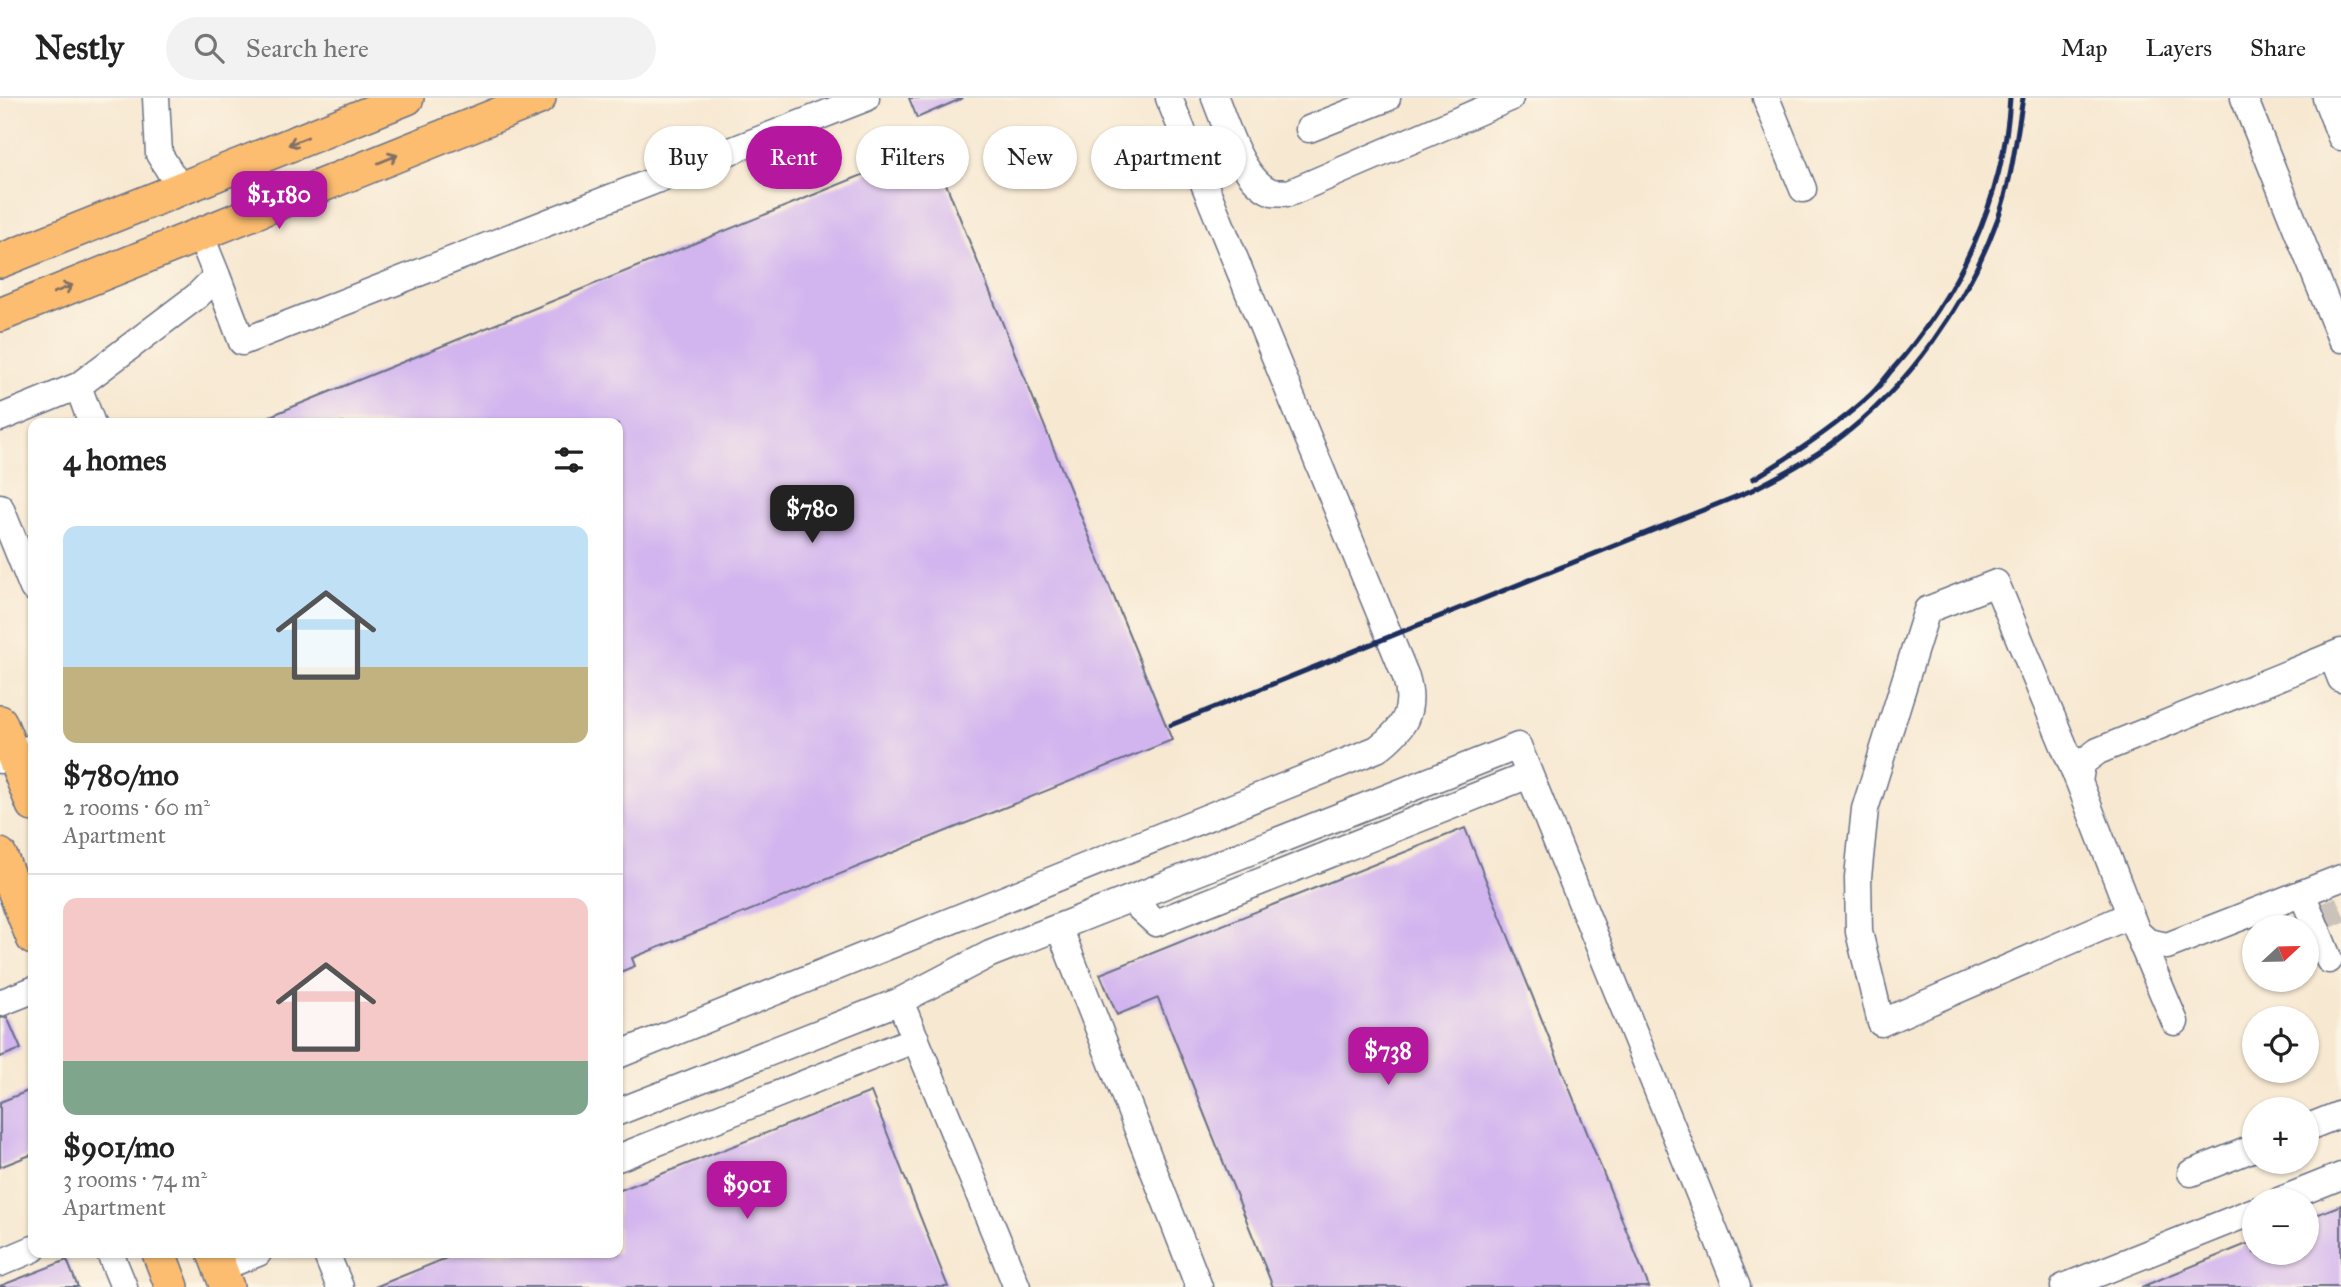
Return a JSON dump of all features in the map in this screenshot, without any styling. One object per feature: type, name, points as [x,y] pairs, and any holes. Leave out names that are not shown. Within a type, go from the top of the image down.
[{"type":"main road","points":[[0,261],[407,98]]},
{"type":"main road","points":[[0,315],[538,98]]},
{"type":"main road","points":[[180,188],[200,234]]},
{"type":"main road","points":[[0,722],[28,791]]},
{"type":"main road","points":[[0,855],[28,925]]},
{"type":"main road","points":[[161,1258],[172,1287]]},
{"type":"street","points":[[156,98],[159,154],[180,188]]},
{"type":"street","points":[[200,234],[242,342],[866,98]]},
{"type":"street","points":[[623,1053],[1377,750],[1404,724],[1410,699],[1406,677],[1169,98]]},
{"type":"street","points":[[1215,98],[1245,167],[1258,183],[1273,192],[1289,192],[1510,98]]},
{"type":"street","points":[[1309,129],[1387,98]]},
{"type":"street","points":[[1766,98],[1804,189]]},
{"type":"street","points":[[2244,98],[2341,339]]},
{"type":"street","points":[[2326,98],[2341,137]]},
{"type":"street","points":[[0,418],[78,386],[197,296],[217,276]]},
{"type":"street","points":[[78,386],[90,418]]},
{"type":"street","points":[[0,508],[28,575]]},
{"type":"street","points":[[2134,923],[1881,1023],[1859,932],[1858,877],[1865,809],[1927,610],[1996,583],[2175,1022]]},
{"type":"street","points":[[2079,782],[2082,763],[2098,751],[2338,662]]},
{"type":"street","points":[[623,1110],[900,1001],[990,954],[1518,746],[1737,1287]]},
{"type":"street","points":[[2134,923],[2148,942],[2167,946],[2341,878]]},
{"type":"street","points":[[2302,893],[2321,926],[2329,960]]},
{"type":"street","points":[[1059,927],[1199,1287]]},
{"type":"street","points":[[0,1003],[28,992]]},
{"type":"street","points":[[900,1001],[1017,1287]]},
{"type":"street","points":[[623,1156],[916,1039]]},
{"type":"street","points":[[2319,1123],[2341,1114]]},
{"type":"street","points":[[2191,1173],[2242,1153]]},
{"type":"street","points":[[2312,1188],[2341,1177]]},
{"type":"street","points":[[2064,1287],[2242,1216]]},
{"type":"street","points":[[0,1263],[28,1251]]},
{"type":"street","points":[[112,1258],[124,1287]]},
{"type":"street","points":[[220,1269],[246,1258]]},
{"type":"street","points":[[328,1258],[340,1287]]},
{"type":"building","points":[[909,98],[963,98],[917,118]]},
{"type":"building","points":[[856,178],[856,189],[948,189],[1172,740],[632,958],[635,966],[623,971],[623,418],[265,418],[828,189],[842,189],[842,183]]},
{"type":"building","points":[[1465,828],[1649,1287],[1273,1287],[1158,998],[1117,1015],[1100,974]]},
{"type":"building","points":[[7,1017],[21,1049],[0,1057],[0,1018]]},
{"type":"building","points":[[28,1091],[28,1156],[0,1167],[0,1102]]},
{"type":"building","points":[[871,1092],[948,1287],[375,1287],[447,1258],[623,1258],[623,1189]]},
{"type":"building","points":[[2341,1205],[2341,1287],[2141,1287],[2242,1246],[2242,1265],[2319,1265],[2319,1214]]},
{"type":"building","points":[[67,1260],[78,1287],[0,1287],[0,1286]]},
{"type":"tunnel","points":[[2323,917],[2341,909]]},
{"type":"railway","points":[[1753,479],[1811,442],[1870,396],[1937,311],[1957,279],[1987,209],[2006,136],[2010,98]]},
{"type":"railway","points":[[1171,725],[1750,491],[1837,440],[1864,418],[1912,368],[1933,341],[1970,281],[2003,204],[2023,98]]}]
